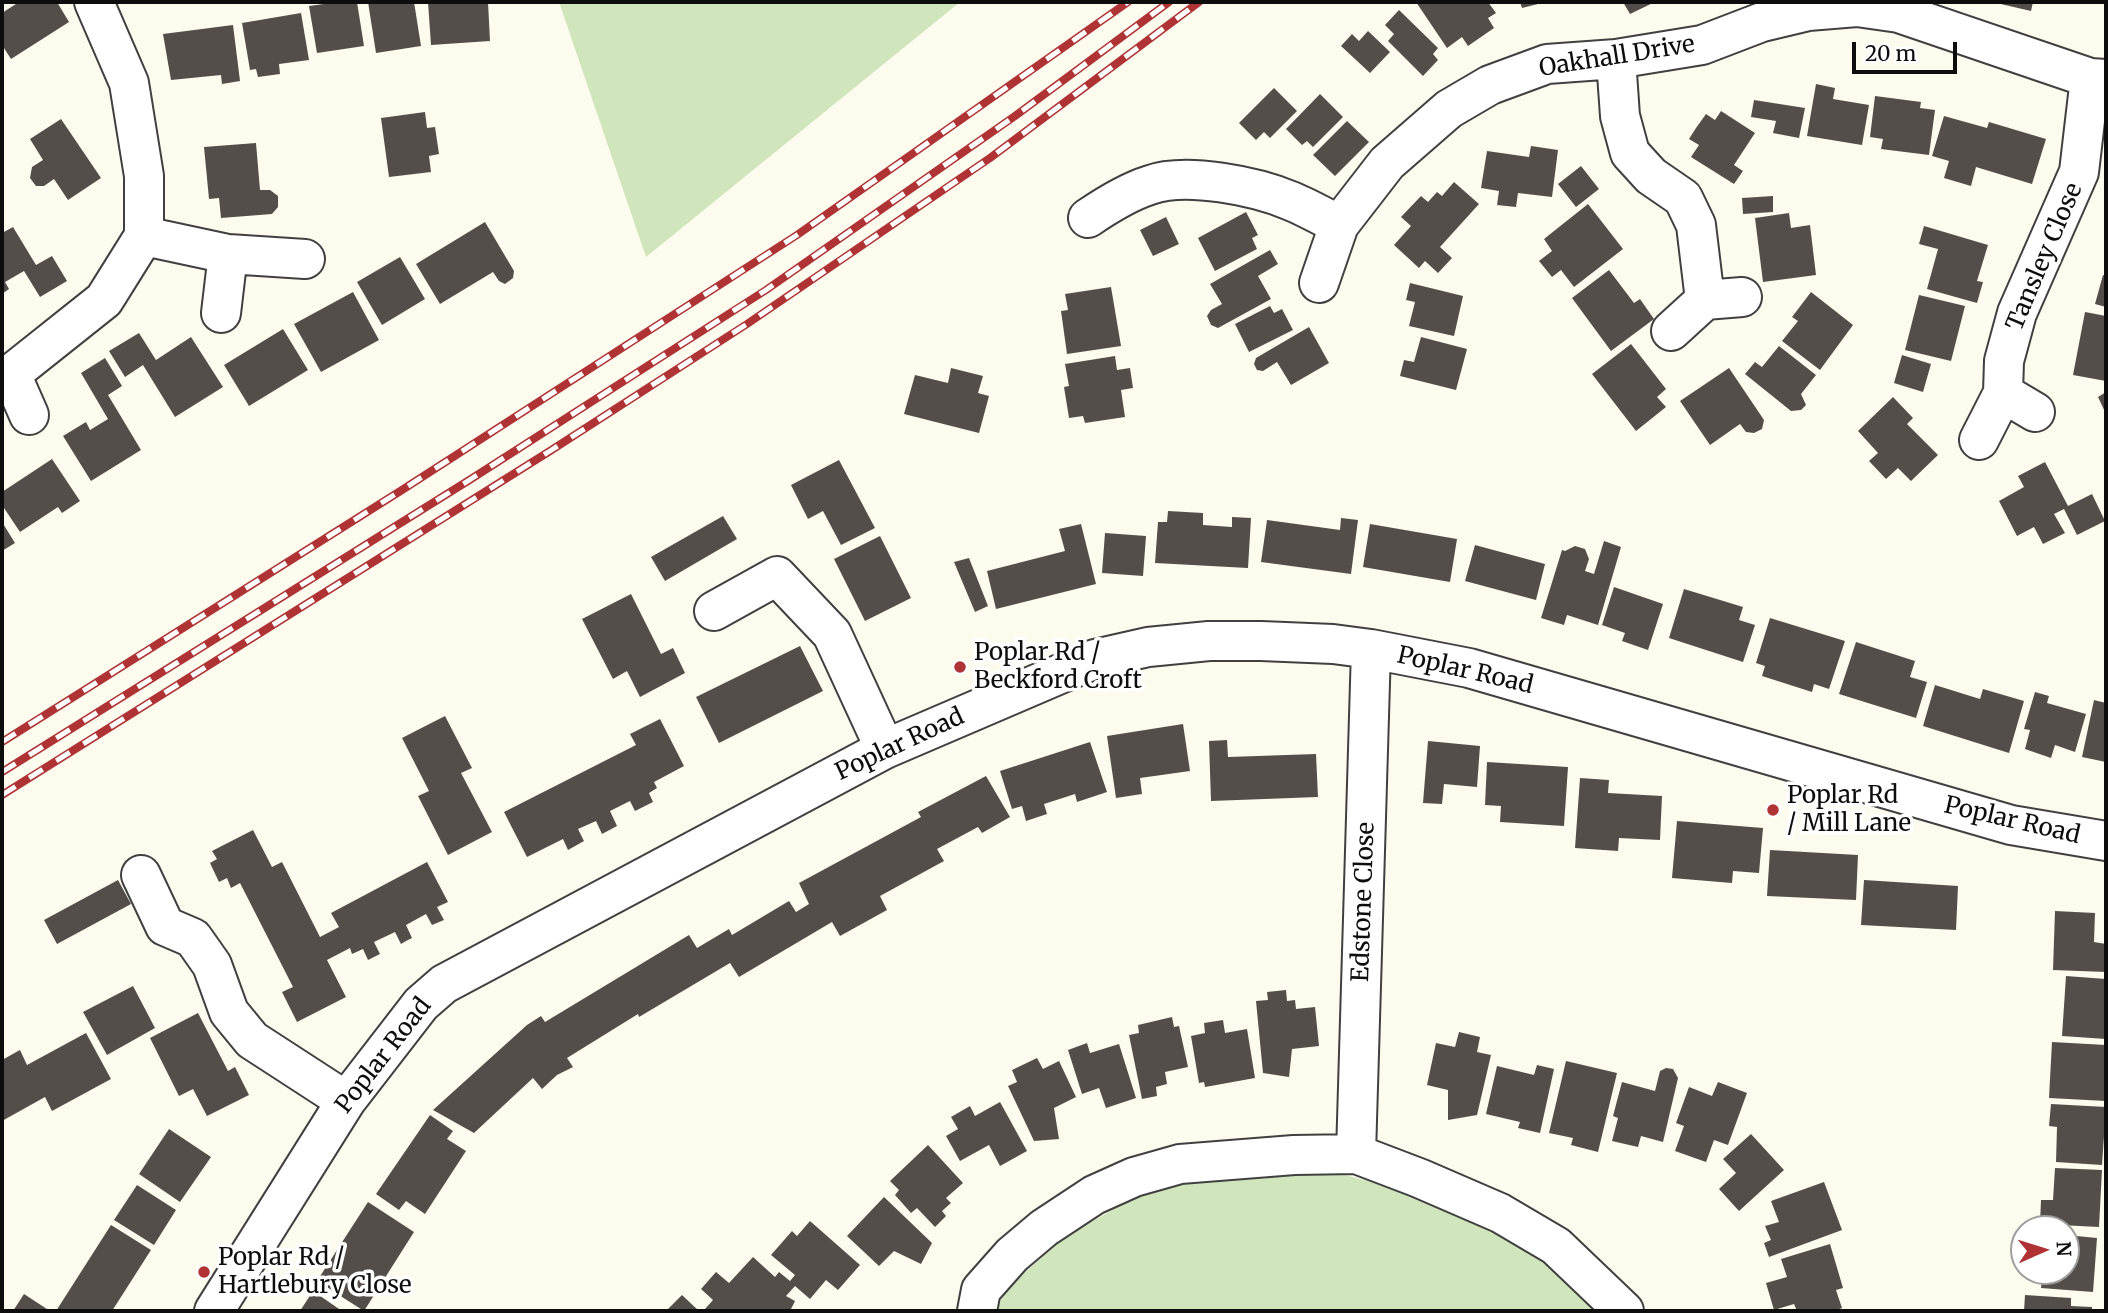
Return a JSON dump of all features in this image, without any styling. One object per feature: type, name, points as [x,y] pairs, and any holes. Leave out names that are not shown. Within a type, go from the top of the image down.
[{"type":"street","points":[[29,415],[6,375],[104,300],[144,236],[144,176],[128,83],[100,3]]},
{"type":"street","name":"Oakhall Drive","points":[[1319,283],[1339,225],[1387,163],[1449,109],[1490,85],[1547,64],[1616,60],[1702,45],[1762,22],[1808,11],[1857,4],[1899,13],[2098,78]]},
{"type":"street","points":[[1616,60],[1620,116],[1630,153],[1651,176],[1683,198],[1696,225],[1723,299],[1671,331]]},
{"type":"street","name":"Tansley Close","points":[[1979,440],[2019,403],[2004,361],[2017,313],[2080,172],[2098,78]]},
{"type":"street","points":[[1088,218],[1105,206],[1151,184],[1188,180],[1254,188],[1292,201],[1339,225]]},
{"type":"street","points":[[144,236],[228,254],[306,259]]},
{"type":"street","points":[[221,313],[228,254]]},
{"type":"street","points":[[714,611],[776,576],[832,634],[885,749]]},
{"type":"street","name":"Poplar Road","points":[[214,1311],[346,1101],[421,1004],[444,984],[885,749],[1095,659],[1148,647],[1209,641],[1333,644],[1371,649],[1469,668],[2011,825],[2106,841]]},
{"type":"street","name":"Edstone Close","points":[[1356,1154],[1371,649]]},
{"type":"street","points":[[141,876],[164,926],[193,938],[212,965],[229,1012],[251,1040],[346,1101]]},
{"type":"street","points":[[977,1311],[981,1290],[1012,1255],[1044,1228],[1094,1195],[1134,1177],[1180,1164],[1294,1155],[1356,1154],[1500,1213],[1556,1246],[1624,1311]]},
{"type":"green space","points":[[559,2],[960,2],[646,257]]},
{"type":"green space","points":[[1323,1170],[1395,1187],[1505,1232],[1581,1290],[1598,1311],[996,1311],[1007,1288],[1065,1237],[1135,1197],[1213,1173]]},
{"type":"building","points":[[19,2],[57,2],[69,22],[11,59],[2,45],[2,13]]},
{"type":"building","points":[[357,2],[364,46],[317,53],[309,6]]},
{"type":"building","points":[[368,2],[414,2],[421,46],[376,53]]},
{"type":"building","points":[[428,2],[488,2],[490,41],[431,45]]},
{"type":"building","points":[[1416,2],[1488,2],[1496,13],[1488,18],[1494,28],[1468,46],[1462,37],[1447,48]]},
{"type":"building","points":[[1520,2],[1542,2],[1542,3],[1522,8]]},
{"type":"building","points":[[1623,2],[1655,2],[1630,14]]},
{"type":"building","points":[[1992,2],[2033,2],[2031,11]]},
{"type":"building","points":[[1399,10],[1438,48],[1433,54],[1438,60],[1423,76],[1388,41],[1394,34],[1385,25]]},
{"type":"building","points":[[301,13],[309,60],[279,64],[280,74],[258,77],[256,69],[250,70],[242,23]]},
{"type":"building","points":[[233,25],[240,81],[222,84],[221,75],[171,80],[163,34]]},
{"type":"building","points":[[1368,31],[1390,52],[1370,73],[1341,46],[1352,34],[1359,41]]},
{"type":"building","points":[[1816,84],[1835,88],[1833,99],[1869,105],[1862,145],[1807,136]]},
{"type":"building","points":[[1274,88],[1297,111],[1270,138],[1264,132],[1256,140],[1239,123]]},
{"type":"building","points":[[1320,94],[1343,117],[1313,147],[1307,141],[1302,145],[1286,129]]},
{"type":"building","points":[[1875,96],[1921,102],[1920,108],[1935,110],[1929,155],[1881,149],[1883,139],[1870,137]]},
{"type":"building","points":[[1754,100],[1805,108],[1799,138],[1773,133],[1776,121],[1751,117]]},
{"type":"building","points":[[1721,111],[1755,133],[1734,165],[1743,171],[1734,184],[1691,157],[1699,145],[1689,139],[1696,128],[1706,114],[1715,120]]},
{"type":"building","points":[[425,112],[427,128],[435,127],[439,154],[429,156],[431,172],[389,177],[381,118]]},
{"type":"building","points":[[1944,116],[1987,128],[1989,122],[2046,139],[2032,184],[1976,167],[1971,186],[1944,178],[1949,161],[1932,156]]},
{"type":"building","points":[[61,119],[101,178],[68,200],[54,179],[44,186],[36,186],[30,178],[32,167],[43,160],[30,139]]},
{"type":"building","points":[[1347,121],[1369,142],[1335,176],[1313,155]]},
{"type":"building","points":[[256,143],[260,190],[270,190],[278,196],[278,207],[272,214],[221,218],[219,198],[209,199],[204,147]]},
{"type":"building","points":[[1531,146],[1558,150],[1552,197],[1518,193],[1516,207],[1497,205],[1499,191],[1481,188],[1487,151],[1529,157]]},
{"type":"building","points":[[1581,166],[1599,189],[1576,207],[1558,184]]},
{"type":"building","points":[[1454,182],[1479,204],[1440,247],[1452,258],[1438,273],[1425,261],[1419,268],[1394,245],[1411,226],[1401,217],[1421,196],[1428,202],[1437,192],[1442,196]]},
{"type":"building","points":[[1773,196],[1773,212],[1743,214],[1742,198]]},
{"type":"building","points":[[1588,204],[1623,249],[1574,287],[1561,270],[1552,277],[1539,261],[1552,251],[1544,239]]},
{"type":"building","points":[[1246,212],[1258,235],[1252,238],[1257,249],[1215,271],[1198,238]]},
{"type":"building","points":[[1789,213],[1791,228],[1810,225],[1816,275],[1763,282],[1755,218]]},
{"type":"building","points":[[1166,217],[1179,244],[1153,256],[1140,230]]},
{"type":"building","points":[[485,222],[514,271],[513,278],[505,284],[499,281],[493,272],[440,304],[416,264]]},
{"type":"building","points":[[1924,226],[1988,245],[1977,281],[1983,282],[1977,303],[1927,289],[1938,249],[1919,244]]},
{"type":"building","points":[[13,227],[36,265],[52,256],[67,281],[40,297],[24,271],[5,282],[9,289],[2,294],[2,233]]},
{"type":"building","points":[[1270,250],[1278,264],[1258,276],[1271,299],[1218,328],[1211,325],[1207,316],[1211,310],[1222,304],[1210,284]]},
{"type":"building","points":[[400,257],[425,299],[382,325],[357,282]]},
{"type":"building","points":[[1609,270],[1634,303],[1640,299],[1654,319],[1611,351],[1572,298]]},
{"type":"building","points":[[2103,275],[2106,276],[2106,307],[2095,304]]},
{"type":"building","points":[[1410,283],[1463,296],[1454,336],[1409,326],[1415,302],[1406,300]]},
{"type":"building","points":[[1111,287],[1121,346],[1067,354],[1061,311],[1068,310],[1065,294]]},
{"type":"building","points":[[353,292],[379,340],[321,372],[294,324]]},
{"type":"building","points":[[1811,292],[1853,325],[1820,370],[1782,341],[1798,321],[1792,317]]},
{"type":"building","points":[[1919,295],[1965,306],[1951,361],[1905,350]]},
{"type":"building","points":[[1270,306],[1274,313],[1282,309],[1293,330],[1249,352],[1235,324]]},
{"type":"building","points":[[2085,312],[2106,316],[2106,381],[2073,375]]},
{"type":"building","points":[[1309,327],[1329,363],[1291,385],[1277,362],[1263,371],[1257,370],[1254,364],[1256,358]]},
{"type":"building","points":[[283,329],[308,370],[249,406],[224,365]]},
{"type":"building","points":[[139,333],[156,360],[191,337],[223,387],[175,417],[143,365],[125,377],[109,351]]},
{"type":"building","points":[[1421,337],[1467,349],[1456,390],[1400,376],[1404,360],[1414,362]]},
{"type":"building","points":[[1631,344],[1666,389],[1657,397],[1666,407],[1636,431],[1592,374]]},
{"type":"building","points":[[1779,346],[1816,375],[1801,394],[1806,405],[1801,410],[1791,411],[1745,374],[1755,362],[1762,367]]},
{"type":"building","points":[[1902,355],[1931,364],[1923,392],[1894,383]]},
{"type":"building","points":[[1115,356],[1117,370],[1130,368],[1133,388],[1121,390],[1125,417],[1085,423],[1083,416],[1069,418],[1064,387],[1069,386],[1065,364]]},
{"type":"building","points":[[105,358],[122,386],[108,395],[141,450],[91,481],[63,436],[86,422],[90,430],[108,419],[81,373]]},
{"type":"building","points":[[951,368],[983,376],[978,393],[989,396],[979,433],[904,414],[915,375],[948,383]]},
{"type":"building","points":[[1729,368],[1764,420],[1762,429],[1754,433],[1746,432],[1740,424],[1710,445],[1680,401]]},
{"type":"building","points":[[2106,392],[2106,414],[2098,397]]},
{"type":"building","points":[[1893,397],[1913,418],[1907,424],[1938,455],[1911,481],[1898,468],[1886,479],[1869,461],[1878,453],[1858,431]]},
{"type":"building","points":[[52,459],[80,501],[62,513],[58,507],[20,532],[2,505],[2,492]]},
{"type":"building","points":[[839,460],[875,528],[841,545],[823,511],[808,519],[791,485]]},
{"type":"building","points":[[2045,462],[2068,506],[2092,494],[2105,521],[2077,535],[2064,509],[2054,514],[2065,533],[2043,544],[2034,527],[2017,536],[1999,501],[2024,487],[2018,476]]},
{"type":"building","points":[[1168,511],[1203,513],[1203,525],[1232,527],[1232,517],[1251,518],[1248,568],[1155,563],[1158,522],[1167,522]]},
{"type":"building","points":[[723,516],[737,539],[665,581],[651,557]]},
{"type":"building","points":[[1341,518],[1358,520],[1351,574],[1261,562],[1267,520],[1340,530]]},
{"type":"building","points":[[2,522],[15,543],[2,551]]},
{"type":"building","points":[[1081,524],[1096,584],[996,609],[987,571],[1065,551],[1059,529]]},
{"type":"building","points":[[1370,524],[1457,539],[1450,582],[1363,567]]},
{"type":"building","points":[[1105,533],[1146,536],[1143,576],[1102,573]]},
{"type":"building","points":[[880,536],[911,598],[865,621],[834,559]]},
{"type":"building","points":[[1604,541],[1621,547],[1598,625],[1567,615],[1564,625],[1541,618],[1562,550],[1575,546],[1585,549],[1589,559],[1585,571],[1594,574]]},
{"type":"building","points":[[1475,545],[1545,564],[1536,600],[1465,581]]},
{"type":"building","points":[[969,558],[988,606],[975,612],[954,562]]},
{"type":"building","points":[[1614,587],[1663,604],[1648,650],[1622,641],[1625,633],[1602,625]]},
{"type":"building","points":[[1684,589],[1743,607],[1739,620],[1755,625],[1743,662],[1669,638]]},
{"type":"building","points":[[631,594],[661,654],[673,648],[685,673],[640,697],[627,671],[613,679],[582,619]]},
{"type":"building","points":[[1770,618],[1845,641],[1829,689],[1814,684],[1812,692],[1762,676],[1765,666],[1756,663]]},
{"type":"building","points":[[1856,642],[1915,661],[1910,677],[1927,682],[1916,718],[1839,694]]},
{"type":"building","points":[[800,646],[823,691],[719,743],[696,697]]},
{"type":"building","points":[[1935,685],[1980,699],[1983,689],[2024,701],[2009,753],[1923,726]]},
{"type":"building","points":[[2035,692],[2049,696],[2047,703],[2086,714],[2075,752],[2055,745],[2051,758],[2025,749],[2030,730],[2024,729]]},
{"type":"building","points":[[2094,700],[2106,703],[2106,762],[2082,757]]},
{"type":"building","points":[[445,716],[472,768],[461,773],[492,832],[448,855],[418,796],[429,791],[402,738]]},
{"type":"building","points":[[660,719],[684,766],[654,782],[657,788],[649,793],[653,802],[635,811],[630,801],[610,811],[617,826],[602,834],[596,821],[578,829],[584,841],[568,850],[563,839],[527,857],[504,812],[636,745],[630,734]]},
{"type":"building","points":[[1183,724],[1190,771],[1140,778],[1142,794],[1116,798],[1107,736]]},
{"type":"building","points":[[1227,740],[1228,757],[1316,754],[1318,797],[1211,801],[1209,741]]},
{"type":"building","points":[[1428,741],[1480,746],[1477,787],[1444,784],[1442,804],[1423,803]]},
{"type":"building","points":[[1090,742],[1107,792],[1077,802],[1075,794],[1044,804],[1047,814],[1026,821],[1022,806],[1012,809],[1000,771]]},
{"type":"building","points":[[1487,762],[1568,767],[1564,826],[1500,822],[1501,806],[1485,805]]},
{"type":"building","points":[[986,776],[1010,817],[982,833],[978,827],[937,849],[944,861],[880,896],[887,910],[840,936],[832,922],[739,977],[730,963],[639,1017],[638,1014],[567,1058],[573,1067],[557,1075],[542,1089],[533,1078],[474,1133],[433,1110],[527,1025],[541,1016],[545,1022],[689,935],[697,948],[729,929],[732,935],[789,901],[796,912],[809,904],[799,883],[921,817],[918,812]]},
{"type":"building","points":[[1580,778],[1609,780],[1608,793],[1662,796],[1660,840],[1619,838],[1618,851],[1575,848]]},
{"type":"building","points":[[1677,821],[1763,828],[1759,873],[1733,871],[1732,883],[1672,878]]},
{"type":"building","points":[[253,830],[272,867],[282,862],[320,937],[339,927],[331,913],[427,862],[448,902],[437,907],[444,920],[432,925],[426,914],[406,925],[412,938],[401,944],[395,932],[374,942],[380,954],[368,960],[363,949],[352,954],[350,948],[327,960],[346,997],[297,1022],[282,992],[293,987],[240,883],[231,888],[227,878],[219,882],[210,863],[217,859],[212,851]]},
{"type":"building","points":[[1770,850],[1858,855],[1856,900],[1767,896]]},
{"type":"building","points":[[118,880],[131,904],[57,944],[44,920]]},
{"type":"building","points":[[1864,880],[1958,886],[1956,930],[1861,925]]},
{"type":"building","points":[[2055,911],[2095,913],[2094,942],[2106,944],[2106,972],[2053,970]]},
{"type":"building","points":[[2066,976],[2106,979],[2106,1039],[2062,1036]]},
{"type":"building","points":[[133,986],[155,1028],[107,1055],[83,1012]]},
{"type":"building","points":[[1286,990],[1287,1001],[1295,1000],[1296,1009],[1315,1007],[1319,1046],[1292,1049],[1289,1077],[1263,1073],[1256,1001],[1268,1000],[1267,992]]},
{"type":"building","points":[[198,1013],[228,1071],[235,1067],[249,1095],[207,1116],[193,1089],[179,1096],[150,1038]]},
{"type":"building","points":[[1172,1017],[1174,1027],[1179,1026],[1188,1067],[1165,1072],[1167,1084],[1156,1087],[1157,1096],[1142,1099],[1129,1035],[1139,1033],[1138,1025]]},
{"type":"building","points":[[1223,1020],[1225,1033],[1247,1029],[1255,1078],[1205,1087],[1204,1082],[1199,1083],[1191,1036],[1205,1033],[1204,1023]]},
{"type":"building","points":[[1459,1032],[1480,1037],[1477,1052],[1491,1055],[1477,1115],[1448,1120],[1448,1090],[1427,1085],[1436,1043],[1455,1047]]},
{"type":"building","points":[[86,1033],[111,1079],[52,1111],[45,1097],[2,1121],[2,1060],[20,1050],[27,1065]]},
{"type":"building","points":[[2052,1042],[2106,1045],[2106,1101],[2049,1098]]},
{"type":"building","points":[[1087,1043],[1090,1053],[1119,1044],[1136,1098],[1106,1108],[1099,1088],[1082,1094],[1068,1050]]},
{"type":"building","points":[[1037,1058],[1043,1069],[1059,1061],[1076,1097],[1054,1108],[1059,1139],[1034,1141],[1008,1086],[1017,1082],[1012,1070]]},
{"type":"building","points":[[1566,1061],[1617,1073],[1598,1152],[1571,1145],[1573,1138],[1549,1133]]},
{"type":"building","points":[[1537,1065],[1554,1069],[1540,1133],[1518,1128],[1520,1122],[1486,1114],[1497,1066],[1534,1075]]},
{"type":"building","points":[[1673,1069],[1678,1078],[1663,1142],[1641,1136],[1638,1147],[1612,1141],[1618,1118],[1613,1116],[1622,1082],[1655,1091],[1660,1071]]},
{"type":"building","points":[[1718,1082],[1747,1093],[1728,1145],[1714,1140],[1706,1162],[1675,1151],[1684,1126],[1676,1123],[1689,1087],[1712,1096]]},
{"type":"building","points":[[1000,1102],[1027,1151],[1000,1166],[989,1145],[960,1161],[946,1136],[958,1129],[951,1117],[970,1106],[975,1116]]},
{"type":"building","points":[[2051,1104],[2106,1107],[2102,1165],[2056,1162],[2057,1127],[2049,1126]]},
{"type":"building","points":[[430,1115],[453,1131],[447,1139],[466,1151],[425,1214],[406,1201],[399,1210],[376,1194]]},
{"type":"building","points":[[169,1129],[211,1157],[180,1202],[139,1174]]},
{"type":"building","points":[[1751,1134],[1784,1170],[1739,1211],[1719,1189],[1736,1173],[1723,1159]]},
{"type":"building","points":[[928,1145],[963,1183],[946,1198],[951,1203],[942,1211],[946,1216],[935,1227],[917,1208],[911,1213],[895,1195],[899,1190],[890,1181]]},
{"type":"building","points":[[2055,1168],[2102,1170],[2099,1227],[2080,1226],[2080,1215],[2040,1215],[2041,1200],[2053,1200]]},
{"type":"building","points":[[1824,1182],[1842,1230],[1769,1257],[1764,1243],[1771,1240],[1765,1226],[1779,1222],[1771,1201]]},
{"type":"building","points":[[137,1185],[176,1210],[154,1245],[114,1220]]},
{"type":"building","points":[[884,1197],[932,1243],[921,1264],[894,1251],[879,1266],[847,1236]]},
{"type":"building","points":[[368,1202],[414,1232],[364,1311],[317,1281]]},
{"type":"building","points":[[810,1221],[860,1265],[838,1290],[826,1280],[810,1299],[795,1286],[786,1296],[795,1301],[790,1311],[705,1309],[713,1300],[701,1289],[716,1272],[729,1283],[753,1257],[775,1277],[779,1272],[790,1281],[795,1275],[771,1255],[792,1231],[797,1236]]},
{"type":"building","points":[[111,1225],[151,1250],[112,1311],[56,1311]]},
{"type":"building","points":[[2080,1236],[2097,1238],[2093,1292],[2041,1288],[2041,1285],[2080,1285]]},
{"type":"building","points":[[1830,1244],[1843,1288],[1836,1290],[1842,1308],[1834,1311],[1797,1311],[1794,1304],[1774,1310],[1766,1283],[1787,1277],[1781,1259]]},
{"type":"building","points":[[313,1291],[342,1311],[300,1311]]},
{"type":"building","points":[[24,1294],[50,1311],[13,1311]]},
{"type":"building","points":[[682,1295],[699,1311],[666,1311]]},
{"type":"building","points":[[2025,1295],[2071,1298],[2071,1306],[2092,1307],[2092,1311],[2024,1311]]},
{"type":"railway","points":[[2,742],[402,490],[797,235],[1128,2]]},
{"type":"railway","points":[[2,772],[471,479],[766,290],[1015,116],[1169,2]]},
{"type":"railway","points":[[2,795],[747,324],[990,158],[1199,2]]},
{"type":"place","name":"Poplar Rd / Beckford Croft","points":[[960,667]]},
{"type":"place","name":"Poplar Rd / Mill Lane","points":[[1773,810]]},
{"type":"place","name":"Poplar Rd / Hartlebury Close","points":[[204,1272]]}]
